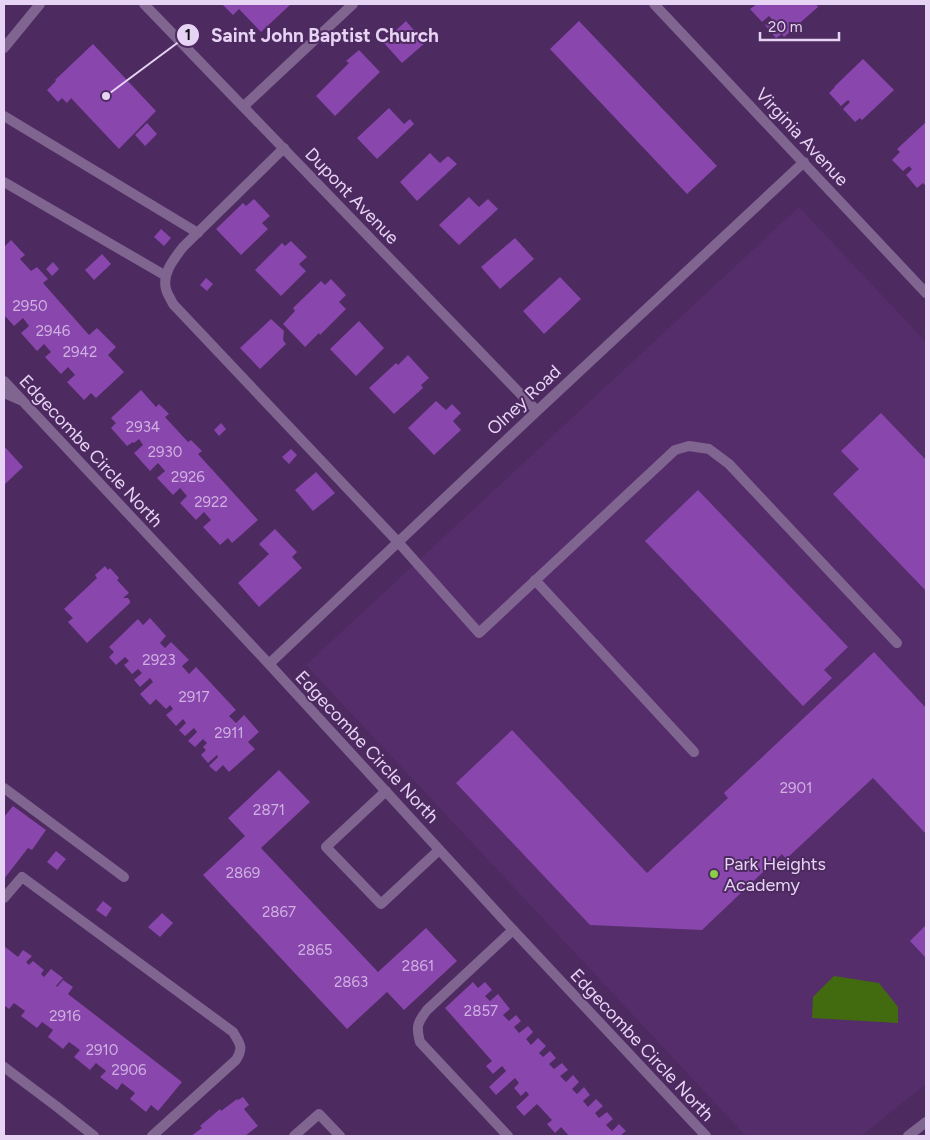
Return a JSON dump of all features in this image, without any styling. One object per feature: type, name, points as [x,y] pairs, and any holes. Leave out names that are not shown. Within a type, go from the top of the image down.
[{"type":"street","points":[[4,48],[40,4]]},
{"type":"street","name":"Dupont Avenue","points":[[144,4],[537,410]]},
{"type":"street","points":[[244,106],[353,4]]},
{"type":"street","name":"Virginia Avenue","points":[[654,4],[926,293]]},
{"type":"street","points":[[4,116],[198,232]]},
{"type":"street","points":[[284,148],[183,247],[173,261],[166,276],[166,288],[173,304],[398,542],[479,633],[675,450],[689,446],[708,449],[729,464],[897,643]]},
{"type":"street","name":"Olney Road","points":[[269,664],[537,410],[804,162]]},
{"type":"street","points":[[4,182],[166,276]]},
{"type":"street","name":"Edgecombe Circle North","points":[[4,381],[269,664],[512,930],[706,1136]]},
{"type":"street","points":[[4,393],[20,400]]},
{"type":"street","points":[[535,580],[694,752]]},
{"type":"street","points":[[4,788],[124,877]]},
{"type":"street","points":[[386,791],[326,847],[381,904],[439,850]]},
{"type":"street","points":[[4,898],[22,877],[233,1032],[239,1042],[241,1052],[236,1060],[152,1136]]},
{"type":"street","points":[[508,1136],[420,1042],[417,1031],[419,1020],[427,1010],[512,930]]},
{"type":"street","points":[[4,1067],[94,1136]]},
{"type":"street","points":[[294,1136],[319,1114],[340,1136]]},
{"type":"street","points":[[908,1136],[926,1122]]},
{"type":"shaded area","name":"Park Heights Academy","points":[[799,207],[926,342],[926,1084],[861,1136],[746,1136],[306,665]]},
{"type":"green space","points":[[834,976],[879,983],[898,1007],[898,1023],[812,1018],[813,997]]},
{"type":"building","points":[[222,4],[291,4],[261,32],[239,9],[233,15]]},
{"type":"building","points":[[757,4],[816,4],[818,7],[784,37],[782,34],[776,38],[765,25],[772,19],[769,16],[762,22],[750,9]]},
{"type":"building","points":[[406,21],[425,43],[402,63],[383,42]]},
{"type":"building","points":[[579,21],[717,166],[687,194],[550,49]]},
{"type":"building","points":[[93,44],[156,111],[119,149],[71,98],[67,103],[62,98],[58,102],[47,90]]},
{"type":"building","points":[[359,50],[380,72],[335,116],[316,96],[349,63],[346,61]]},
{"type":"building","points":[[863,59],[894,90],[862,120],[860,118],[855,122],[843,109],[850,102],[848,100],[841,106],[829,93]]},
{"type":"building","points":[[389,108],[404,124],[410,119],[414,124],[377,159],[357,138]]},
{"type":"building","points":[[147,123],[157,134],[145,146],[135,135]]},
{"type":"building","points":[[925,123],[926,184],[923,183],[917,188],[906,175],[912,169],[909,166],[903,171],[892,160],[900,152],[897,149]]},
{"type":"building","points":[[430,153],[440,163],[448,156],[457,164],[417,201],[400,182]]},
{"type":"building","points":[[469,197],[479,207],[488,199],[498,209],[459,245],[439,225]]},
{"type":"building","points":[[254,199],[270,216],[262,223],[268,229],[241,255],[216,229],[243,203],[246,206]]},
{"type":"building","points":[[161,229],[171,238],[164,246],[154,237]]},
{"type":"building","points":[[515,238],[534,259],[500,289],[481,267]]},
{"type":"building","points":[[11,240],[25,255],[20,259],[31,271],[37,267],[48,279],[43,283],[89,335],[97,328],[116,347],[108,355],[124,372],[96,398],[91,393],[84,400],[67,382],[75,375],[68,367],[61,374],[45,357],[51,352],[44,344],[37,351],[21,333],[29,326],[23,318],[14,326],[6,317],[4,318],[4,247]]},
{"type":"building","points":[[291,241],[307,257],[299,264],[306,271],[281,296],[255,270],[282,243],[285,246]]},
{"type":"building","points":[[102,254],[111,264],[94,280],[85,270]]},
{"type":"building","points":[[53,262],[59,269],[52,276],[46,269]]},
{"type":"building","points":[[560,277],[581,299],[544,334],[523,311]]},
{"type":"building","points":[[206,278],[213,284],[207,291],[200,285]]},
{"type":"building","points":[[331,279],[346,295],[339,302],[346,309],[305,347],[283,324],[295,311],[293,308],[321,281],[325,285]]},
{"type":"building","points":[[271,319],[284,331],[283,340],[286,344],[260,369],[240,348]]},
{"type":"building","points":[[359,321],[384,348],[356,376],[330,349]]},
{"type":"building","points":[[408,355],[429,378],[421,385],[423,388],[394,414],[369,388],[396,363],[398,365]]},
{"type":"building","points":[[141,390],[156,407],[159,404],[169,414],[165,417],[188,442],[191,440],[202,451],[198,454],[258,520],[232,543],[228,538],[220,545],[203,527],[211,520],[204,512],[196,520],[180,503],[187,496],[180,488],[173,495],[157,478],[165,471],[158,463],[150,471],[134,453],[143,445],[139,439],[127,446],[111,428],[116,423],[111,418]]},
{"type":"building","points":[[436,401],[446,410],[452,404],[461,413],[453,421],[461,430],[434,455],[408,428]]},
{"type":"building","points":[[881,413],[926,460],[926,591],[833,494],[859,469],[841,451]]},
{"type":"building","points":[[221,423],[226,429],[219,436],[214,430]]},
{"type":"building","points":[[4,446],[23,467],[4,485]]},
{"type":"building","points":[[291,449],[297,455],[289,464],[282,457]]},
{"type":"building","points":[[316,472],[335,493],[313,511],[295,490]]},
{"type":"building","points":[[698,490],[848,647],[824,670],[832,678],[803,706],[645,541]]},
{"type":"building","points":[[275,529],[297,552],[292,557],[302,568],[259,607],[238,583],[269,554],[259,544]]},
{"type":"building","points":[[105,566],[108,570],[110,568],[119,578],[117,580],[129,593],[123,598],[128,598],[130,603],[87,643],[68,622],[73,618],[64,609],[97,578],[95,575]]},
{"type":"building","points":[[150,618],[166,636],[160,643],[165,648],[171,642],[189,660],[182,666],[189,674],[196,667],[236,710],[229,716],[236,723],[244,715],[259,732],[248,742],[255,749],[229,772],[223,765],[216,772],[209,766],[218,757],[217,755],[208,763],[201,755],[206,750],[203,747],[207,743],[203,739],[195,747],[188,741],[197,732],[194,728],[185,736],[179,730],[186,723],[183,719],[176,726],[166,715],[173,709],[170,705],[166,709],[156,699],[150,705],[140,694],[153,682],[150,678],[140,687],[134,680],[142,673],[138,669],[132,674],[124,665],[129,661],[125,657],[116,665],[109,657],[114,652],[109,647],[138,619],[143,625]]},
{"type":"building","points":[[874,652],[926,708],[926,834],[873,778],[786,859],[782,854],[702,930],[590,925],[456,783],[512,730],[647,873],[728,798],[724,793]]},
{"type":"building","points":[[279,770],[310,802],[261,848],[378,972],[426,928],[457,961],[404,1010],[387,992],[347,1029],[203,875],[245,836],[228,818]]},
{"type":"building","points":[[13,806],[46,830],[32,850],[28,848],[4,879],[4,817]]},
{"type":"building","points":[[56,851],[66,859],[57,870],[47,862]]},
{"type":"building","points":[[103,901],[112,908],[106,917],[96,910]]},
{"type":"building","points":[[162,913],[173,923],[160,937],[148,927]]},
{"type":"building","points":[[926,925],[926,958],[910,941]]},
{"type":"building","points":[[4,946],[18,957],[23,950],[32,956],[26,962],[29,965],[33,961],[44,970],[41,974],[44,977],[51,969],[63,978],[57,987],[63,980],[73,987],[68,994],[182,1082],[158,1111],[151,1105],[146,1112],[130,1099],[135,1093],[122,1083],[117,1090],[100,1077],[106,1071],[96,1063],[90,1070],[74,1057],[80,1050],[69,1042],[63,1049],[48,1037],[53,1030],[42,1022],[37,1028],[21,1016],[25,1011],[14,1003],[9,1009],[4,1005]]},
{"type":"building","points":[[473,982],[478,988],[485,982],[492,990],[485,996],[490,1001],[498,994],[510,1009],[503,1015],[509,1021],[516,1015],[521,1021],[514,1027],[519,1033],[528,1026],[533,1032],[526,1039],[531,1045],[538,1038],[546,1046],[539,1053],[543,1057],[550,1051],[556,1058],[549,1064],[554,1069],[562,1063],[568,1070],[560,1076],[566,1082],[573,1075],[579,1082],[572,1089],[577,1094],[584,1087],[590,1095],[583,1101],[588,1107],[596,1099],[603,1106],[595,1113],[599,1118],[607,1112],[613,1119],[606,1125],[612,1131],[619,1124],[626,1131],[620,1136],[569,1136],[561,1127],[555,1133],[547,1124],[552,1120],[537,1104],[524,1116],[516,1107],[529,1095],[526,1091],[521,1096],[514,1088],[519,1083],[515,1078],[496,1095],[489,1087],[506,1071],[502,1066],[493,1074],[486,1066],[492,1061],[445,1008]]},
{"type":"building","points":[[243,1097],[249,1105],[244,1109],[258,1126],[245,1136],[191,1136],[202,1128],[200,1126],[220,1109],[221,1111],[237,1099]]},
{"type":"place","name":"Saint John Baptist Church","points":[[106,96]]},
{"type":"place","name":"Park Heights Academy","points":[[714,874]]}]
